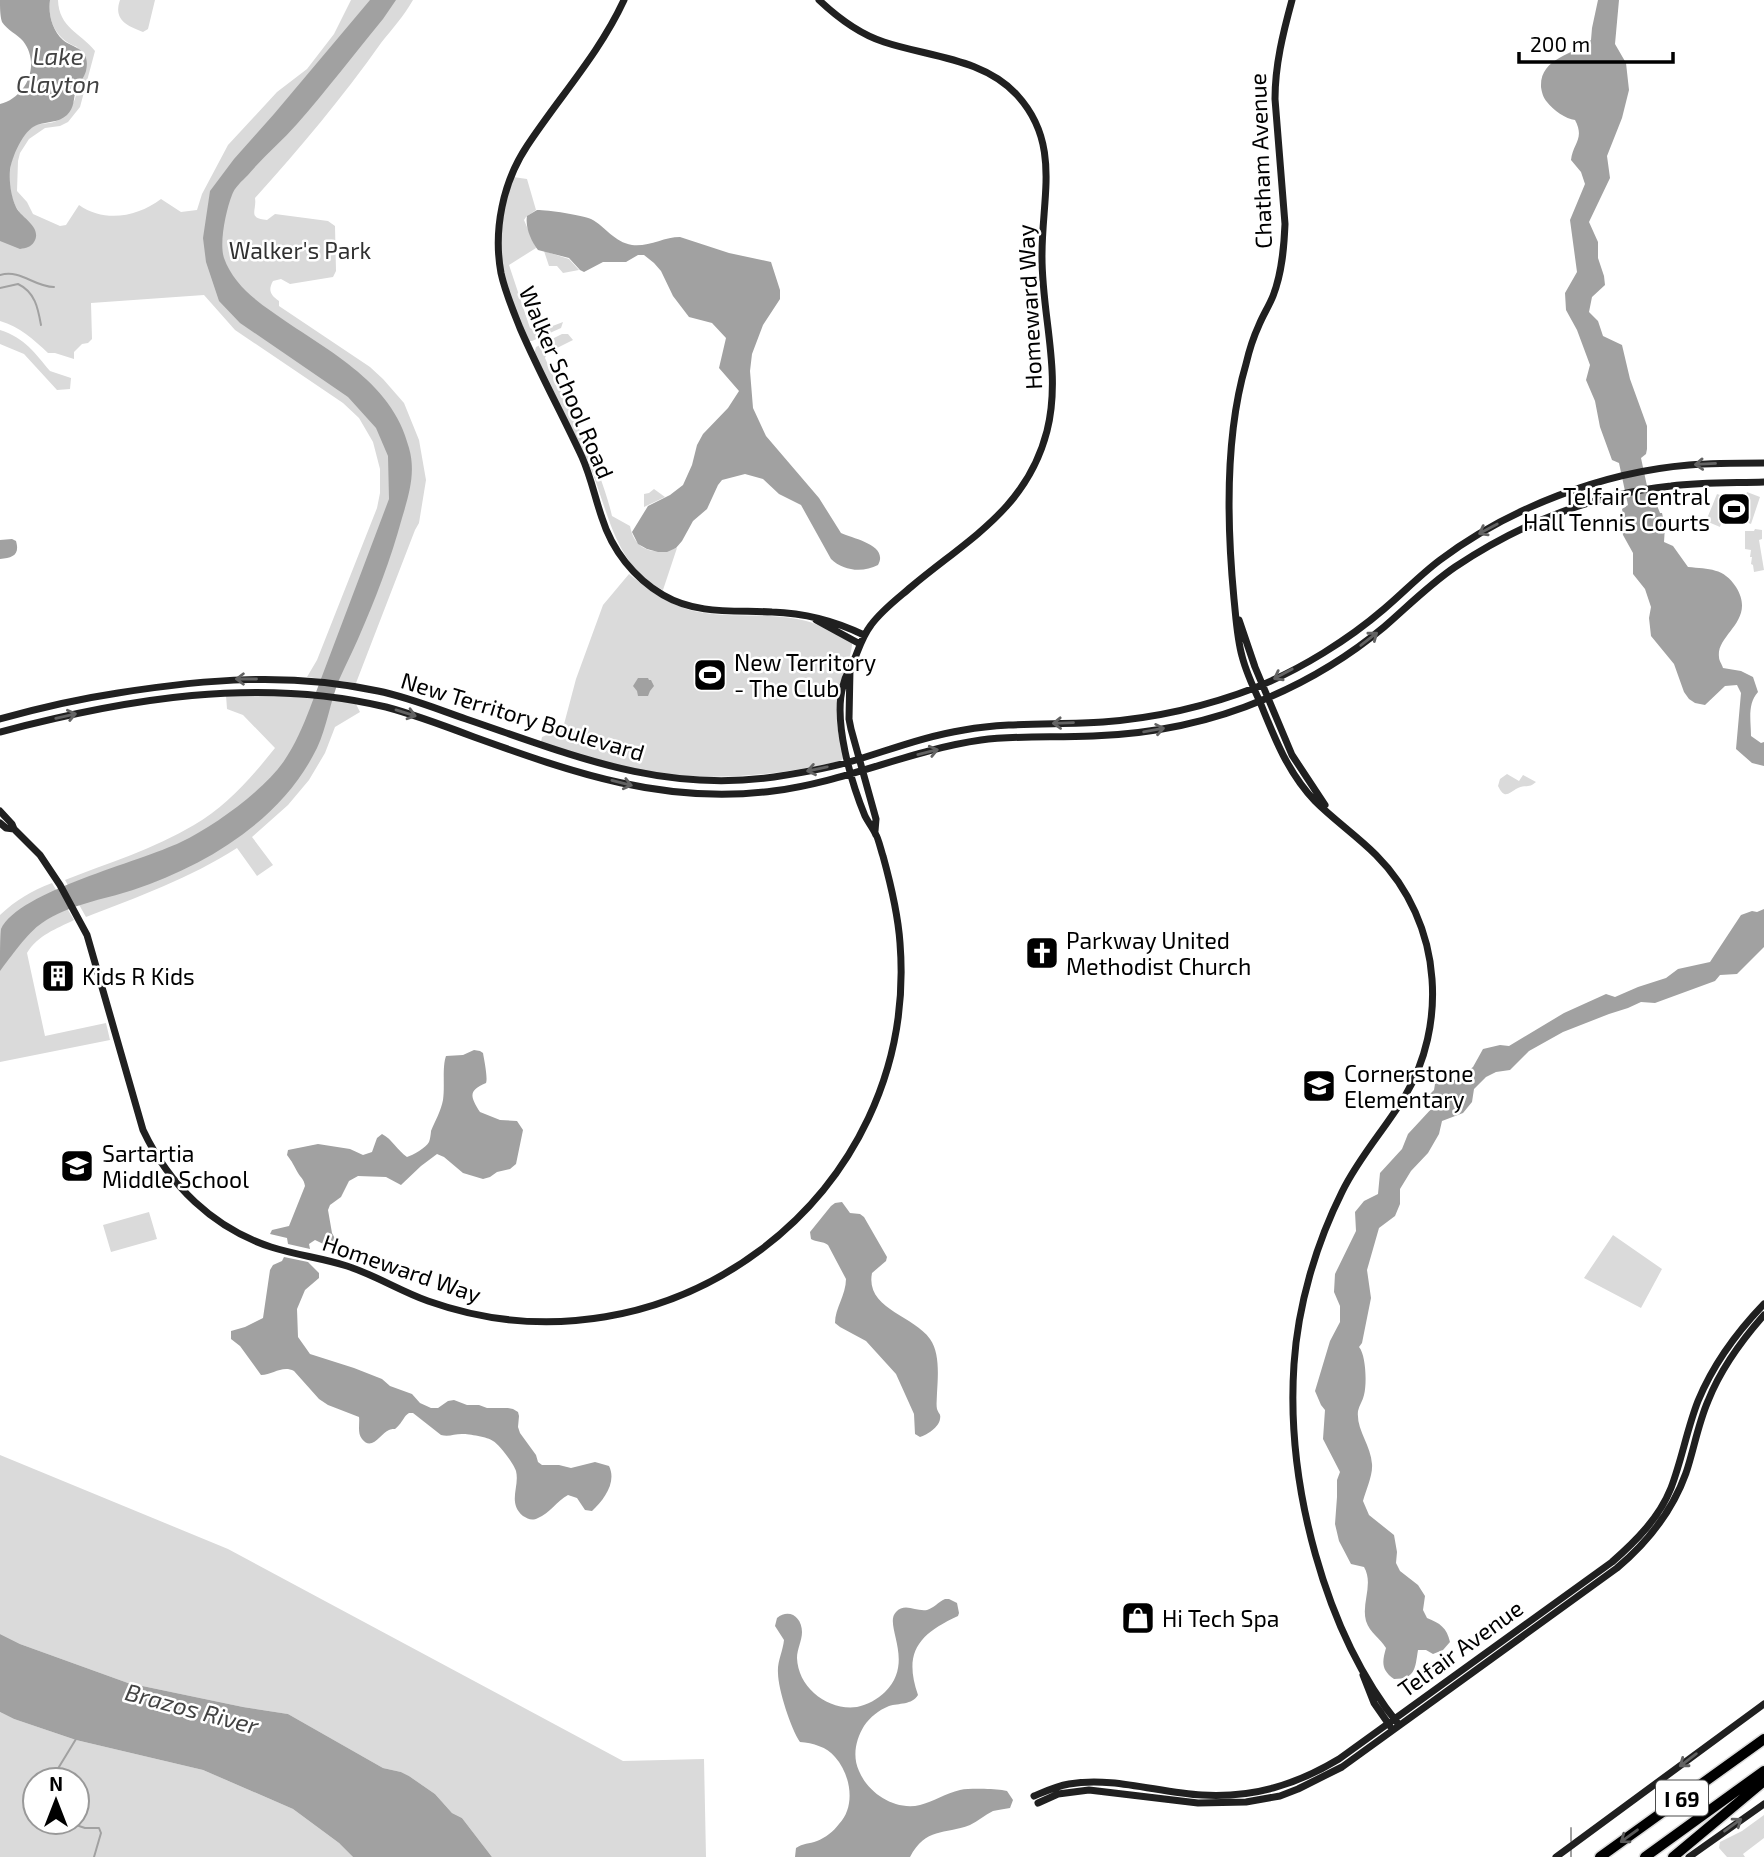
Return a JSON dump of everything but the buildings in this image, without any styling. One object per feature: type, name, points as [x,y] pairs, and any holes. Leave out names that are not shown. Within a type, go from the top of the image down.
[{"type":"highway","name":"I 69","points":[[1601,1857],[1764,1740]]},
{"type":"highway","name":"I 69","points":[[1645,1857],[1764,1771]]},
{"type":"highway","points":[[1672,1857],[1764,1781]]},
{"type":"street","name":"Walker School Road","points":[[624,0],[604,39],[526,148],[510,181],[500,227],[500,262],[505,288],[528,346],[584,461],[608,534],[618,553],[632,570],[663,595],[690,607],[717,611],[788,613],[829,620],[864,635]]},
{"type":"street","name":"Homeward Way","points":[[0,811],[40,855],[77,915],[93,953],[144,1130],[159,1160],[187,1194],[230,1230],[281,1250],[353,1267],[409,1294],[462,1311],[501,1319],[559,1322],[625,1314],[677,1297],[734,1268],[770,1243],[796,1219],[825,1186],[859,1139],[890,1057],[899,1006],[900,943],[891,884],[875,832],[867,821],[852,775],[842,733],[840,706],[843,685],[864,635],[878,616],[983,530],[1021,488],[1041,451],[1053,392],[1042,275],[1047,163],[1043,141],[1035,121],[1019,98],[1004,83],[980,69],[873,38],[844,21],[820,0]]},
{"type":"street","name":"Chatham Avenue","points":[[1292,0],[1275,79],[1285,224],[1282,260],[1272,297],[1244,368],[1233,444],[1230,535],[1242,656],[1277,744],[1289,766],[1316,801],[1377,855],[1408,897],[1418,916],[1430,959],[1431,1022],[1426,1047],[1406,1094],[1364,1153],[1330,1216],[1308,1286],[1295,1358],[1298,1463],[1326,1588],[1347,1641],[1394,1725]]},
{"type":"street","name":"New Territory Boulevard","points":[[0,719],[81,699],[172,685],[233,679],[314,681],[380,691],[409,699],[596,763],[669,779],[710,781],[771,778],[859,760],[897,746],[948,733],[1002,725],[1105,722],[1196,707],[1263,685],[1318,655],[1346,638],[1384,609],[1416,579],[1477,535],[1550,499],[1599,481],[1647,470],[1689,465],[1764,463]]},
{"type":"street","name":"New Territory Boulevard","points":[[0,732],[96,709],[184,696],[235,692],[306,693],[339,697],[406,712],[564,768],[650,789],[710,794],[773,791],[852,775],[900,759],[982,740],[1140,732],[1229,713],[1268,698],[1316,674],[1351,652],[1453,569],[1518,531],[1552,515],[1604,498],[1651,489],[1764,482]]},
{"type":"street","name":"Chatham Avenue","points":[[1236,609],[1255,667],[1292,755],[1332,814]]},
{"type":"street","name":"Walker School Road","points":[[813,618],[860,644]]},
{"type":"street","points":[[1316,674],[1320,664],[1318,655]]},
{"type":"street","name":"Homeward Way","points":[[850,669],[849,719],[876,819],[875,832]]},
{"type":"street","points":[[1042,724],[1042,737]]},
{"type":"street","points":[[948,733],[951,746]]},
{"type":"street","points":[[710,781],[710,794]]},
{"type":"street","name":"Homeward Way","points":[[0,823],[6,828],[14,829]]},
{"type":"street","name":"Telfair Avenue","points":[[1036,1799],[1089,1790],[1198,1803],[1263,1800],[1298,1789],[1342,1766],[1612,1562],[1641,1535],[1670,1490],[1694,1413],[1710,1376],[1735,1336],[1764,1304]]},
{"type":"street","name":"Telfair Avenue","points":[[1394,1725],[1617,1568],[1647,1540],[1665,1517],[1678,1492],[1704,1410],[1720,1374],[1764,1315]]},
{"type":"street","points":[[1556,1857],[1764,1704]]},
{"type":"street","points":[[1689,1857],[1764,1804]]},
{"type":"green space","name":"Walker's Park","points":[[50,0],[58,0],[66,23],[95,51],[80,107],[68,122],[45,128],[29,139],[18,161],[17,191],[33,214],[60,226],[66,225],[79,205],[89,211],[110,216],[131,214],[161,199],[181,212],[197,210],[202,194],[228,145],[277,92],[307,69],[334,34],[351,0],[413,0],[336,103],[255,198],[254,213],[257,218],[267,220],[275,214],[328,221],[335,226],[336,271],[333,277],[290,284],[281,279],[273,281],[271,292],[279,301],[279,306],[370,367],[383,379],[404,403],[419,440],[426,480],[419,523],[356,683],[307,677],[317,660],[377,508],[380,469],[373,442],[359,418],[343,403],[235,330],[204,295],[91,303],[92,339],[74,352],[74,359],[48,353],[20,330],[0,321],[0,210],[26,219],[12,199],[12,159],[23,136],[32,127],[55,122],[68,111],[86,69],[77,47],[64,40],[55,29],[50,15]]},
{"type":"green space","points":[[120,0],[155,0],[148,29],[143,32],[123,21],[118,13]]},
{"type":"green space","points":[[513,177],[527,179],[536,210],[524,220],[536,248],[509,265],[530,328],[537,332],[563,322],[561,328],[532,341],[529,341],[511,298],[502,260],[502,222]]},
{"type":"green space","points":[[544,251],[569,259],[579,270],[563,273],[557,266],[549,266]]},
{"type":"green space","points":[[0,330],[23,342],[50,371],[71,378],[70,389],[57,390],[24,354],[0,344]]},
{"type":"green space","points":[[562,334],[568,334],[573,340],[547,353],[545,358],[591,455],[612,516],[630,526],[636,541],[647,549],[661,551],[677,548],[663,590],[646,579],[622,550],[587,460],[534,354],[536,347]]},
{"type":"green space","points":[[654,489],[665,497],[644,507],[644,494]]},
{"type":"green space","name":"Telfair Central Hall Tennis Courts","points":[[1747,492],[1760,497],[1751,524],[1739,519],[1735,525],[1722,520],[1720,527],[1706,521],[1717,494],[1729,498],[1732,493],[1745,498]]},
{"type":"green space","points":[[1762,530],[1762,539],[1759,540],[1764,570],[1754,572],[1751,550],[1745,549],[1745,531]]},
{"type":"green space","name":"New Territory - The Club","points":[[629,574],[662,597],[689,610],[804,620],[852,642],[837,705],[837,727],[843,759],[783,772],[698,776],[641,771],[612,765],[541,742],[542,737],[563,728],[576,679],[603,605]]},
{"type":"green space","points":[[226,695],[269,695],[355,702],[360,712],[335,727],[325,753],[309,780],[288,805],[252,837],[273,865],[257,876],[237,848],[182,878],[86,917],[65,880],[147,848],[194,825],[238,791],[275,748],[243,715],[227,709]]},
{"type":"green space","points":[[1507,774],[1519,781],[1523,775],[1536,782],[1505,794],[1498,786],[1500,779]]},
{"type":"green space","points":[[52,883],[74,920],[42,937],[27,953],[45,1036],[106,1023],[110,1040],[0,1062],[0,915],[24,896]]},
{"type":"green space","points":[[149,1212],[157,1239],[111,1252],[103,1225]]},
{"type":"green space","points":[[1613,1235],[1662,1269],[1641,1308],[1584,1278]]},
{"type":"green space","points":[[0,1455],[228,1549],[623,1761],[704,1759],[706,1857],[492,1857],[462,1818],[452,1813],[435,1794],[409,1776],[383,1768],[288,1714],[128,1683],[20,1644],[0,1634]]},
{"type":"green space","points":[[0,1712],[76,1740],[203,1770],[293,1809],[339,1843],[353,1857],[0,1857]]},
{"type":"green space","points":[[1764,1815],[1764,1838],[1743,1854],[1745,1857],[1727,1857],[1719,1848],[1720,1842],[1742,1831]]},
{"type":"water","name":"Lake Clayton","points":[[0,0],[50,0],[50,16],[56,32],[63,40],[84,53],[87,63],[70,112],[60,119],[41,124],[27,132],[13,158],[10,175],[13,198],[16,207],[36,232],[33,244],[20,249],[0,241],[0,104],[18,94],[24,87],[31,69],[31,60],[23,41],[2,22]]},
{"type":"water","points":[[370,0],[396,0],[291,131],[234,190],[222,244],[224,258],[243,288],[372,384],[388,403],[400,424],[411,457],[411,483],[388,564],[339,680],[317,748],[284,797],[240,837],[215,853],[161,880],[75,907],[42,923],[25,939],[0,971],[1,929],[12,915],[55,890],[181,842],[223,817],[251,796],[284,761],[310,708],[389,499],[388,456],[376,428],[348,397],[240,323],[219,301],[206,262],[203,238],[210,191],[234,159]]},
{"type":"water","points":[[1598,0],[1619,0],[1615,44],[1626,63],[1629,90],[1622,118],[1607,156],[1610,178],[1589,222],[1598,242],[1598,258],[1605,285],[1592,297],[1589,312],[1598,321],[1603,336],[1622,345],[1630,379],[1647,426],[1647,449],[1641,458],[1650,500],[1656,503],[1662,513],[1664,542],[1673,546],[1688,567],[1703,568],[1726,576],[1736,587],[1741,599],[1739,618],[1723,641],[1719,658],[1723,668],[1741,671],[1753,677],[1758,692],[1751,707],[1751,736],[1761,743],[1764,742],[1764,766],[1752,763],[1736,749],[1741,693],[1737,685],[1725,686],[1705,705],[1695,703],[1684,692],[1674,664],[1651,636],[1651,607],[1645,589],[1633,574],[1633,553],[1623,535],[1622,509],[1628,505],[1619,463],[1612,460],[1600,427],[1595,401],[1586,380],[1590,365],[1566,310],[1565,293],[1577,272],[1570,220],[1585,184],[1581,172],[1571,160],[1579,137],[1578,126],[1575,120],[1553,108],[1545,98],[1541,87],[1542,77],[1552,63],[1591,40]]},
{"type":"water","points":[[537,210],[591,219],[615,238],[632,245],[680,237],[729,253],[771,262],[780,290],[780,299],[763,325],[752,354],[750,371],[753,408],[766,436],[819,498],[841,533],[875,548],[879,552],[878,565],[853,570],[836,563],[831,559],[801,505],[779,494],[763,479],[745,474],[722,480],[707,509],[693,521],[676,548],[658,552],[638,544],[632,532],[648,506],[683,485],[703,434],[728,408],[739,391],[719,368],[726,338],[712,323],[689,317],[673,296],[661,271],[644,255],[638,255],[626,262],[603,262],[584,272],[569,258],[538,250],[527,225],[527,216]]},
{"type":"water","points":[[0,540],[16,541],[16,553],[12,557],[0,559]]},
{"type":"water","points":[[638,678],[651,680],[654,686],[648,696],[638,696],[633,686]]},
{"type":"water","points":[[1764,909],[1764,947],[1737,974],[1720,975],[1715,981],[1655,1003],[1641,1002],[1563,1032],[1529,1051],[1510,1070],[1486,1077],[1474,1089],[1472,1102],[1463,1113],[1442,1121],[1439,1134],[1428,1153],[1411,1171],[1400,1189],[1400,1204],[1395,1216],[1379,1228],[1367,1270],[1371,1298],[1359,1347],[1366,1377],[1358,1418],[1372,1464],[1363,1501],[1369,1515],[1394,1535],[1396,1563],[1400,1571],[1418,1585],[1425,1596],[1423,1610],[1427,1618],[1442,1627],[1450,1642],[1443,1650],[1433,1654],[1418,1650],[1415,1667],[1410,1675],[1394,1679],[1384,1665],[1386,1648],[1366,1621],[1367,1573],[1364,1567],[1351,1564],[1339,1541],[1335,1524],[1337,1480],[1340,1472],[1323,1439],[1325,1410],[1315,1391],[1330,1341],[1340,1322],[1340,1306],[1334,1292],[1335,1274],[1356,1231],[1355,1212],[1364,1201],[1378,1194],[1380,1173],[1402,1149],[1408,1134],[1433,1107],[1430,1094],[1435,1084],[1447,1078],[1455,1080],[1473,1067],[1483,1049],[1509,1046],[1564,1013],[1606,994],[1615,997],[1666,978],[1678,969],[1710,962],[1741,915]]},
{"type":"water","points":[[474,1050],[483,1053],[486,1073],[486,1083],[472,1094],[480,1112],[500,1120],[517,1121],[523,1130],[516,1164],[483,1179],[463,1173],[437,1154],[401,1185],[386,1177],[358,1176],[349,1181],[341,1197],[330,1205],[328,1210],[332,1233],[339,1246],[336,1250],[315,1240],[309,1244],[310,1249],[288,1244],[287,1238],[270,1234],[272,1230],[289,1226],[305,1186],[287,1155],[288,1150],[318,1144],[350,1149],[363,1155],[372,1152],[377,1138],[382,1134],[407,1157],[416,1153],[429,1142],[441,1108],[446,1056],[463,1055]]},
{"type":"water","points":[[842,1202],[850,1213],[864,1217],[887,1257],[872,1273],[872,1285],[876,1295],[922,1331],[930,1339],[935,1351],[938,1372],[937,1409],[940,1419],[932,1430],[920,1437],[915,1434],[914,1414],[896,1374],[866,1341],[835,1323],[846,1279],[828,1245],[811,1239],[810,1232],[831,1206]]},
{"type":"water","points":[[284,1257],[308,1262],[319,1273],[319,1278],[305,1290],[297,1309],[298,1337],[310,1354],[382,1379],[390,1386],[412,1394],[420,1403],[431,1408],[438,1408],[454,1400],[467,1405],[513,1409],[518,1412],[520,1433],[542,1465],[571,1468],[595,1462],[609,1466],[610,1484],[601,1502],[592,1511],[585,1510],[577,1498],[568,1495],[542,1516],[528,1519],[518,1511],[516,1505],[515,1468],[491,1440],[465,1434],[441,1435],[413,1413],[409,1413],[396,1428],[369,1444],[360,1437],[359,1417],[319,1399],[294,1371],[285,1369],[261,1375],[240,1346],[231,1339],[231,1331],[263,1318],[270,1270]]},
{"type":"water","points":[[945,1599],[957,1603],[959,1613],[933,1630],[918,1646],[912,1667],[918,1695],[909,1702],[885,1708],[869,1720],[857,1742],[857,1765],[869,1786],[892,1803],[920,1805],[960,1790],[981,1789],[1007,1791],[1013,1800],[1010,1808],[993,1811],[970,1825],[929,1836],[916,1847],[910,1857],[795,1857],[796,1848],[820,1840],[837,1827],[848,1808],[849,1790],[845,1773],[835,1757],[819,1746],[800,1742],[793,1728],[779,1680],[778,1665],[784,1640],[775,1626],[777,1618],[790,1614],[800,1622],[802,1635],[797,1658],[803,1679],[809,1688],[836,1705],[857,1707],[879,1697],[894,1680],[899,1656],[893,1626],[896,1612],[903,1608],[927,1610]]},
{"type":"water","name":"Brazos River","points":[[0,1634],[20,1644],[128,1683],[288,1714],[383,1768],[409,1776],[435,1794],[452,1813],[462,1818],[492,1857],[353,1857],[339,1843],[293,1809],[203,1770],[76,1740],[14,1719],[0,1712]]},
{"type":"waterway","points":[[0,275],[14,274],[54,287]]},
{"type":"waterway","points":[[0,288],[18,284],[24,287],[37,307],[41,325]]},
{"type":"waterway","points":[[60,1766],[76,1739]]},
{"type":"waterway","points":[[91,1828],[99,1828],[101,1833],[94,1857]]},
{"type":"waterway","points":[[1571,1828],[1571,1841]]},
{"type":"waterway","points":[[1571,1850],[1571,1857]]},
{"type":"place","name":"Telfair Central Hall Tennis Courts","points":[[1734,509]]},
{"type":"place","name":"New Territory - The Club","points":[[710,675]]},
{"type":"place","name":"Parkway United Methodist Church","points":[[1042,953]]},
{"type":"place","name":"Kids R Kids","points":[[58,976]]},
{"type":"place","name":"Cornerstone Elementary","points":[[1319,1086]]},
{"type":"place","name":"Sartartia Middle School","points":[[77,1166]]},
{"type":"place","name":"Hi Tech Spa","points":[[1138,1618]]}]
